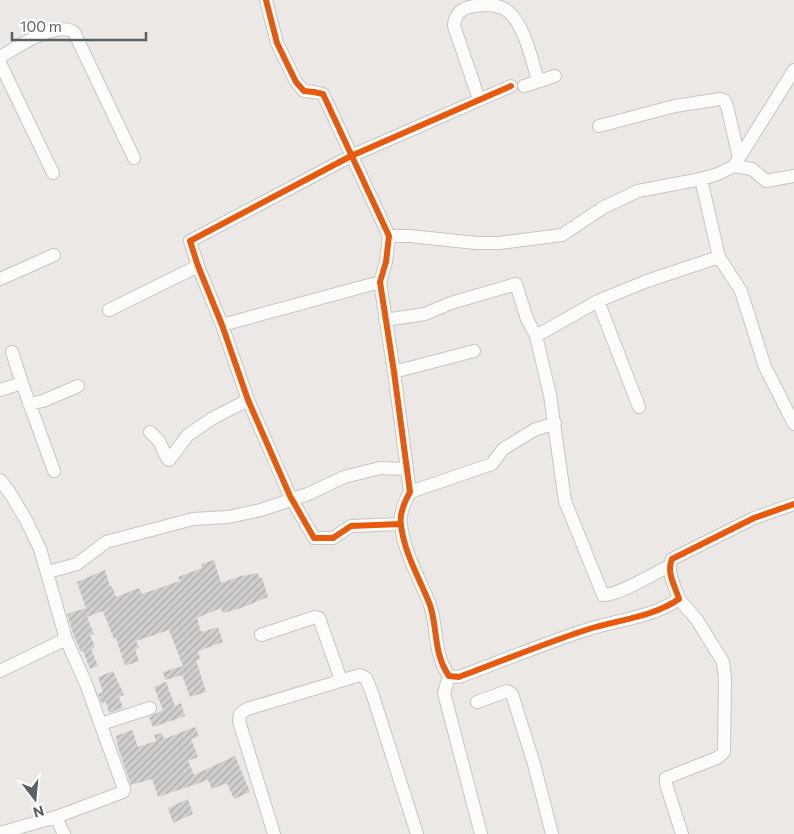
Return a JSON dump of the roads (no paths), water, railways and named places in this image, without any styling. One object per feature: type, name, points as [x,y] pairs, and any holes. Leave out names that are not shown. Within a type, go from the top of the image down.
[{"type":"street","points":[[266,0],[278,43],[296,82],[304,91],[323,94],[389,236],[386,262],[380,282],[410,492],[405,501],[400,524],[407,550],[431,607],[437,647],[449,676],[444,692],[481,834]]},
{"type":"street","points":[[479,99],[454,26],[454,20],[458,13],[465,8],[480,5],[501,7],[514,16],[523,32],[538,81]]},
{"type":"street","points":[[0,57],[33,37],[69,28],[74,32],[134,158]]},
{"type":"street","points":[[0,63],[53,173]]},
{"type":"street","points":[[389,236],[499,243],[562,235],[604,207],[638,191],[718,174],[737,162],[794,70]]},
{"type":"street","points":[[524,86],[555,76]]},
{"type":"street","points":[[400,524],[351,526],[332,538],[314,538],[292,500],[248,400],[222,325],[198,266],[190,243],[191,239],[351,156],[510,86]]},
{"type":"street","points":[[599,126],[675,106],[724,100],[727,106],[737,162]]},
{"type":"street","points":[[737,162],[752,169],[766,181],[794,176]]},
{"type":"street","points":[[701,179],[719,257],[741,291],[765,367],[794,424]]},
{"type":"street","points":[[0,279],[54,255]]},
{"type":"street","points":[[536,336],[598,302],[647,281],[719,257]]},
{"type":"street","points":[[109,310],[198,266]]},
{"type":"street","points":[[222,325],[380,282]]},
{"type":"street","points":[[385,320],[425,314],[451,303],[516,284],[527,319],[536,336],[555,423],[565,500],[603,595],[623,589],[669,566]]},
{"type":"street","points":[[598,302],[639,407]]},
{"type":"street","points":[[394,372],[474,351]]},
{"type":"street","points":[[12,352],[54,471]]},
{"type":"street","points":[[0,390],[22,383]]},
{"type":"street","points":[[29,404],[43,401],[78,386]]},
{"type":"street","points":[[150,432],[159,441],[169,460],[188,435],[213,418],[248,400]]},
{"type":"street","points":[[410,492],[492,464],[503,449],[534,430],[555,423]]},
{"type":"street","points":[[48,572],[77,564],[106,542],[193,519],[228,517],[261,510],[308,494],[344,477],[380,468],[406,469]]},
{"type":"street","points":[[0,480],[26,520],[40,549],[66,639],[86,684],[124,789],[123,792],[56,817],[0,833]]},
{"type":"street","points":[[682,834],[666,784],[666,778],[717,758],[724,752],[725,678],[723,662],[697,620],[679,599],[669,566],[672,559],[754,518],[794,504]]},
{"type":"street","points":[[449,676],[459,676],[589,629],[656,611],[679,599]]},
{"type":"street","points":[[261,635],[316,617],[319,618],[341,680]]},
{"type":"street","points":[[0,672],[66,639]]},
{"type":"street","points":[[274,834],[239,721],[240,714],[247,709],[360,675],[366,678],[417,834]]},
{"type":"street","points":[[477,702],[507,691],[512,694],[534,764],[552,834]]},
{"type":"street","points":[[101,724],[150,708]]},
{"type":"street","points":[[56,817],[64,834]]}]
